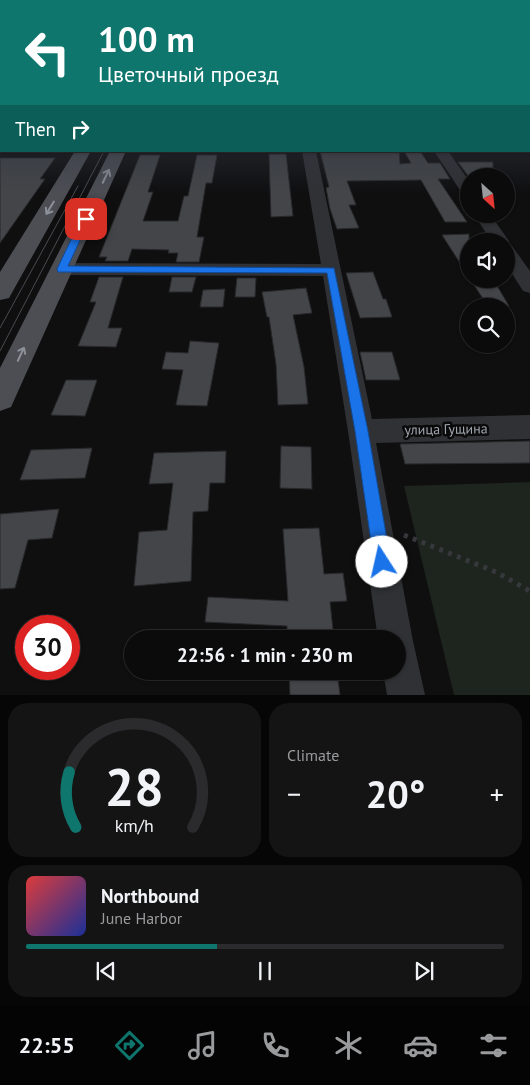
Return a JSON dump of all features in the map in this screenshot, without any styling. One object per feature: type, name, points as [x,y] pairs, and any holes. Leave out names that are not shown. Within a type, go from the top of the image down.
[{"type":"main road","points":[[0,292],[6,272],[83,152]]},
{"type":"main road","points":[[0,398],[118,152]]},
{"type":"street","points":[[309,152],[361,431],[394,630]]},
{"type":"street","points":[[442,152],[460,180]]},
{"type":"street","points":[[515,264],[530,286]]},
{"type":"street","points":[[61,269],[331,270]]},
{"type":"street","name":"улица Гущина","points":[[361,431],[530,427]]},
{"type":"street","points":[[403,680],[406,695]]},
{"type":"path","points":[[376,524],[496,572],[530,591]]},
{"type":"shaded area","points":[[530,482],[530,695],[454,695],[404,486]]},
{"type":"building","points":[[320,152],[399,152],[400,164],[411,163],[405,152],[421,152],[428,163],[440,163],[450,179],[438,179],[460,212],[460,222],[445,222],[421,180],[347,181],[356,205],[349,205],[359,228],[337,229],[330,209],[326,188],[329,187]]},
{"type":"building","points":[[269,154],[286,154],[293,216],[271,217]]},
{"type":"building","points":[[140,155],[160,155],[148,192],[153,192],[143,221],[178,221],[184,196],[188,196],[197,155],[217,155],[212,183],[206,183],[197,237],[204,237],[199,262],[176,262],[178,253],[168,253],[169,250],[132,249],[128,261],[105,261],[107,257],[99,257]]},
{"type":"building","points":[[0,158],[55,158],[40,179],[45,179],[0,243]]},
{"type":"building","points":[[458,162],[493,162],[493,168],[462,168]]},
{"type":"building","points":[[460,234],[460,263],[442,235]]},
{"type":"building","points":[[373,272],[392,317],[360,318],[346,273]]},
{"type":"building","points":[[99,277],[123,277],[108,328],[122,328],[116,347],[78,346],[96,302],[90,302]]},
{"type":"building","points":[[172,277],[196,277],[192,292],[169,292]]},
{"type":"building","points":[[237,278],[256,278],[255,297],[235,297]]},
{"type":"building","points":[[306,288],[312,313],[293,315],[304,367],[308,404],[278,405],[276,364],[269,317],[267,317],[262,292]]},
{"type":"building","points":[[476,288],[498,288],[504,298],[483,298]]},
{"type":"building","points":[[225,289],[223,307],[200,307],[203,290]]},
{"type":"building","points":[[190,341],[219,343],[207,406],[176,405],[183,370],[162,369],[166,352],[188,353]]},
{"type":"building","points":[[360,352],[392,352],[400,380],[366,380]]},
{"type":"building","points":[[66,380],[97,380],[85,416],[51,415]]},
{"type":"building","points":[[530,441],[530,463],[405,464],[400,444]]},
{"type":"building","points":[[281,446],[311,447],[312,489],[280,488]]},
{"type":"building","points":[[92,448],[85,478],[20,480],[31,450]]},
{"type":"building","points":[[226,451],[225,483],[210,483],[208,511],[193,512],[191,581],[134,586],[139,532],[167,530],[173,483],[149,484],[154,453]]},
{"type":"building","points":[[59,509],[52,538],[28,540],[15,588],[0,589],[0,514]]},
{"type":"building","points":[[319,528],[324,574],[343,573],[347,601],[330,602],[333,630],[287,630],[287,626],[205,622],[208,597],[288,601],[283,529]]},
{"type":"building","points":[[289,680],[338,680],[340,695],[290,695]]},
{"type":"tram line","points":[[0,351],[103,152]]},
{"type":"tram line","points":[[0,328],[78,186]]},
{"type":"route","points":[[86,219],[61,269],[331,270],[361,431],[382,562]]}]
